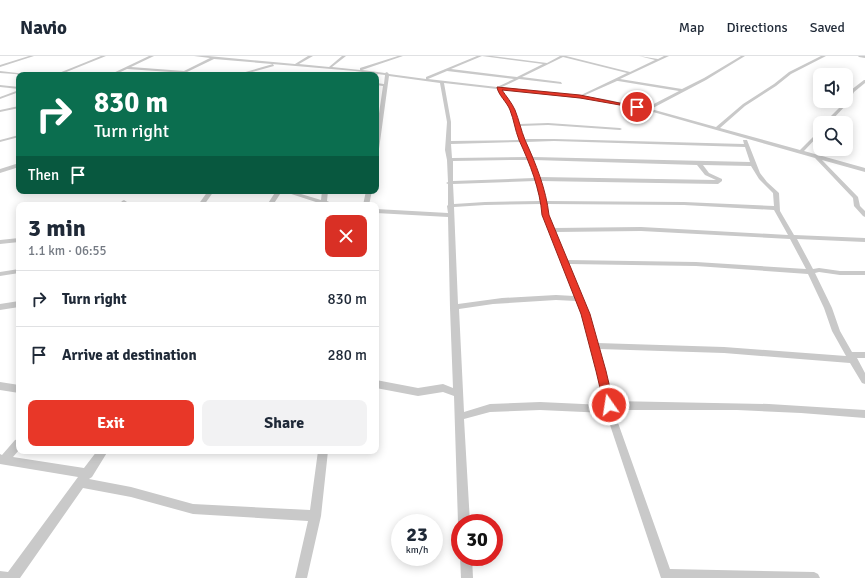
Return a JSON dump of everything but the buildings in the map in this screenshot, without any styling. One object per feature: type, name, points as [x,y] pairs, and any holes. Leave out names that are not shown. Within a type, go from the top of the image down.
[{"type":"street","points":[[0,66],[32,56]]},
{"type":"street","points":[[64,72],[104,56]]},
{"type":"street","points":[[117,72],[152,56]]},
{"type":"street","points":[[196,56],[377,72]]},
{"type":"street","points":[[295,65],[311,56]]},
{"type":"street","points":[[330,67],[344,56]]},
{"type":"street","points":[[357,70],[401,56]]},
{"type":"street","points":[[427,78],[480,56]]},
{"type":"street","points":[[484,56],[548,64]]},
{"type":"street","points":[[498,88],[563,56],[631,73]]},
{"type":"street","points":[[642,56],[658,60]]},
{"type":"street","points":[[580,97],[667,56]]},
{"type":"street","points":[[647,109],[743,56]]},
{"type":"street","points":[[716,129],[747,102],[775,85],[790,73],[824,56]]},
{"type":"street","points":[[860,56],[865,57]]},
{"type":"street","points":[[126,68],[185,72],[211,57]]},
{"type":"street","points":[[0,60],[17,61]]},
{"type":"street","points":[[248,72],[278,64]]},
{"type":"street","points":[[446,70],[561,83]]},
{"type":"street","points":[[0,72],[16,74]]},
{"type":"street","points":[[379,72],[427,78],[442,82],[580,97],[647,109],[865,170]]},
{"type":"street","points":[[379,126],[382,116],[387,73]]},
{"type":"street","points":[[618,80],[681,90]]},
{"type":"street","points":[[833,116],[848,101],[852,91],[865,81]]},
{"type":"street","points":[[442,82],[449,122],[448,143],[450,160],[450,215],[464,514]]},
{"type":"street","points":[[379,84],[386,85]]},
{"type":"street","points":[[0,86],[16,89]]},
{"type":"street","points":[[498,88],[512,109],[522,140],[531,158],[538,179],[546,215],[585,314],[609,407],[631,477],[666,577],[814,578]]},
{"type":"street","points":[[0,98],[16,90]]},
{"type":"street","points":[[0,111],[16,108]]},
{"type":"street","points":[[517,125],[548,124],[620,129]]},
{"type":"street","points":[[0,141],[16,137]]},
{"type":"street","points":[[745,137],[753,164],[762,180],[776,192],[777,208],[791,237],[811,272],[828,308],[836,330],[865,380]]},
{"type":"street","points":[[801,152],[813,139]]},
{"type":"street","points":[[448,143],[522,140],[747,146]]},
{"type":"street","points":[[817,157],[856,198],[857,206],[865,215]]},
{"type":"street","points":[[450,160],[531,158],[753,164]]},
{"type":"street","points":[[449,183],[538,179],[718,182],[720,180],[707,174],[699,163]]},
{"type":"street","points":[[0,171],[16,166]]},
{"type":"street","points":[[295,194],[321,202]]},
{"type":"street","points":[[450,206],[478,203],[668,203],[777,208]]},
{"type":"street","points":[[379,211],[450,215]]},
{"type":"street","points":[[552,230],[641,229],[865,240]]},
{"type":"street","points":[[0,242],[16,240]]},
{"type":"street","points":[[564,262],[696,264],[811,272],[819,270],[840,273],[865,273]]},
{"type":"street","points":[[0,274],[16,271]]},
{"type":"street","points":[[454,308],[468,304],[503,300],[579,299]]},
{"type":"street","points":[[0,307],[16,304]]},
{"type":"street","points":[[594,346],[660,346],[852,358],[865,355]]},
{"type":"street","points":[[379,385],[418,392],[443,388],[458,394]]},
{"type":"street","points":[[0,386],[16,389]]},
{"type":"street","points":[[460,417],[490,408],[540,406],[609,407],[723,405],[810,409],[865,414]]},
{"type":"street","points":[[2,460],[16,446]]},
{"type":"street","points":[[12,578],[101,454]]},
{"type":"street","points":[[301,578],[315,516],[323,454]]},
{"type":"street","points":[[2,460],[84,478],[193,510],[315,516]]},
{"type":"street","points":[[466,566],[467,578]]},
{"type":"street","points":[[0,577],[7,578]]},
{"type":"route","points":[[609,405],[585,314],[546,215],[538,179],[531,158],[522,140],[512,109],[498,88],[604,100],[637,107]]}]
